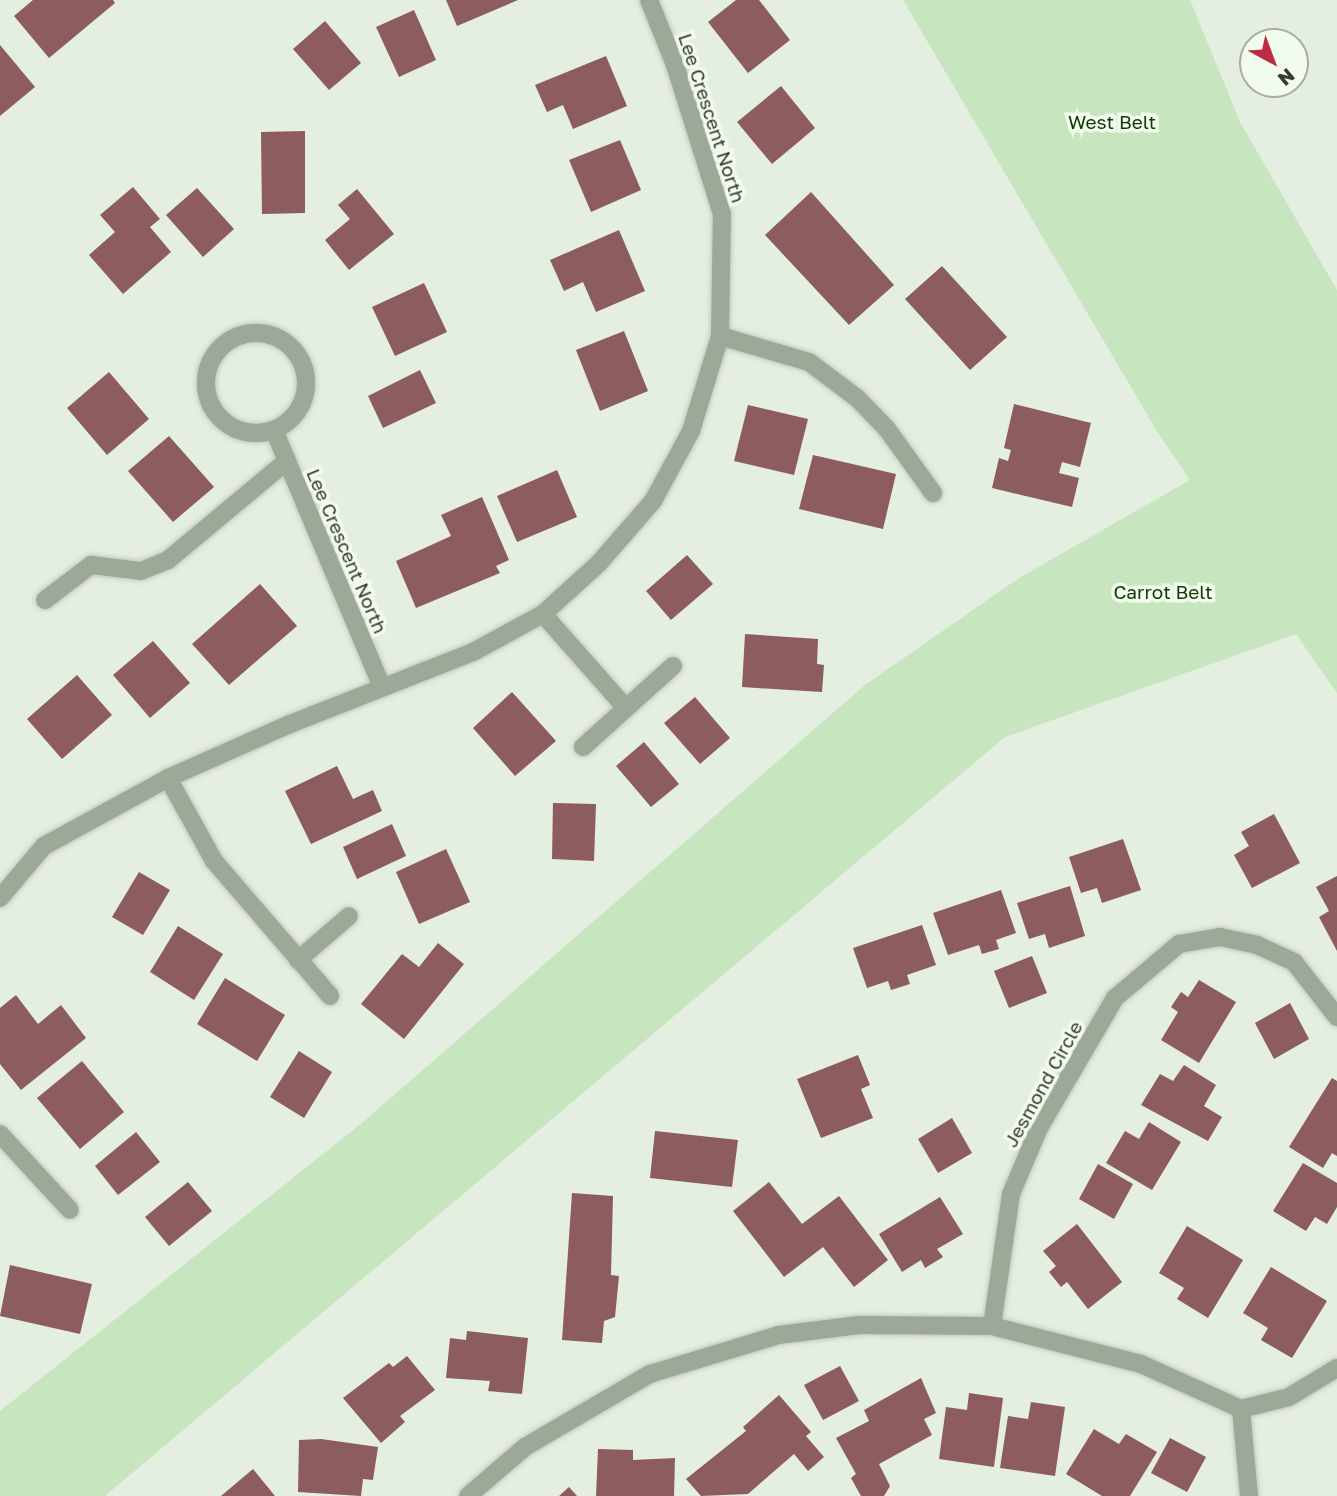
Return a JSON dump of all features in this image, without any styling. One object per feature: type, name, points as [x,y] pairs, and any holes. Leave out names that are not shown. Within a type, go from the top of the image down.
[{"type":"street","name":"Lee Crescent North","points":[[0,898],[44,846],[168,778],[382,687],[475,651],[542,614],[599,563],[653,501],[691,431],[720,336],[722,214],[675,65],[649,0]]},
{"type":"street","points":[[265,334],[281,339],[303,363],[305,395],[299,410],[274,430],[244,433],[224,422],[210,405],[206,375],[211,361],[233,338],[265,334]]},
{"type":"street","points":[[720,336],[809,362],[857,398],[887,429],[933,493]]},
{"type":"street","name":"Lee Crescent North","points":[[274,430],[382,687]]},
{"type":"street","points":[[45,600],[92,565],[141,571],[168,560],[287,461]]},
{"type":"street","points":[[542,614],[626,708]]},
{"type":"street","points":[[583,747],[673,666]]},
{"type":"street","points":[[168,778],[214,861],[330,996]]},
{"type":"street","points":[[298,960],[349,916]]},
{"type":"street","name":"Jesmond Circle","points":[[992,1326],[1011,1194],[1039,1128],[1115,998],[1179,944],[1220,937],[1257,945],[1294,962],[1337,1017]]},
{"type":"street","points":[[0,1134],[70,1210]]},
{"type":"street","points":[[468,1496],[525,1447],[650,1374],[778,1335],[859,1325],[992,1326],[1141,1364],[1241,1409],[1289,1397],[1337,1368]]},
{"type":"street","points":[[1241,1409],[1249,1496]]},
{"type":"green space","name":"Carrot Belt","points":[[903,0],[1190,0],[1240,122],[1337,290],[1337,693],[1296,634],[1005,737],[105,1496],[0,1496],[0,1411],[362,1123],[865,685],[1019,578],[1190,480],[1158,433]]},
{"type":"building","points":[[33,0],[113,0],[115,3],[49,58],[14,16]]},
{"type":"building","points":[[446,0],[518,0],[457,26]]},
{"type":"building","points":[[736,0],[759,0],[790,40],[748,73],[708,22]]},
{"type":"building","points":[[414,10],[436,60],[399,77],[376,27]]},
{"type":"building","points":[[325,21],[361,63],[329,90],[293,49]]},
{"type":"building","points":[[0,45],[35,87],[0,116]]},
{"type":"building","points":[[606,56],[627,106],[573,129],[563,105],[547,112],[535,85]]},
{"type":"building","points":[[781,86],[815,128],[772,164],[737,122]]},
{"type":"building","points":[[305,131],[305,213],[262,214],[261,132]]},
{"type":"building","points":[[620,140],[641,190],[591,212],[569,160]]},
{"type":"building","points":[[133,187],[160,219],[150,227],[171,252],[123,294],[89,255],[115,232],[100,215]]},
{"type":"building","points":[[197,188],[234,229],[203,257],[166,215]]},
{"type":"building","points":[[357,189],[394,234],[349,270],[325,240],[350,219],[338,205]]},
{"type":"building","points":[[811,192],[894,285],[849,325],[765,235]]},
{"type":"building","points":[[619,230],[645,291],[596,312],[583,282],[564,291],[550,260]]},
{"type":"building","points":[[942,266],[1007,337],[970,370],[905,299]]},
{"type":"building","points":[[424,283],[447,332],[395,356],[372,307]]},
{"type":"building","points":[[624,331],[648,391],[600,411],[576,350]]},
{"type":"building","points":[[420,370],[436,403],[383,428],[368,396]]},
{"type":"building","points":[[109,372],[149,419],[107,455],[67,408]]},
{"type":"building","points":[[1014,404],[1091,423],[1080,467],[1062,462],[1059,473],[1079,478],[1072,507],[992,488],[999,458],[1008,461],[1011,450],[1004,448]]},
{"type":"building","points":[[748,405],[808,419],[794,475],[734,461]]},
{"type":"building","points":[[169,436],[214,487],[173,522],[128,471]]},
{"type":"building","points":[[813,455],[896,474],[883,529],[799,509]]},
{"type":"building","points":[[557,470],[577,517],[517,542],[497,496]]},
{"type":"building","points":[[482,497],[509,560],[496,566],[500,573],[416,608],[396,561],[451,536],[441,515]]},
{"type":"building","points":[[687,555],[713,584],[671,620],[646,591]]},
{"type":"building","points":[[260,584],[297,626],[229,685],[192,644]]},
{"type":"building","points":[[745,634],[818,639],[817,664],[824,665],[822,692],[742,687]]},
{"type":"building","points":[[153,641],[190,683],[150,718],[113,675]]},
{"type":"building","points":[[77,675],[112,715],[62,759],[27,719]]},
{"type":"building","points":[[512,692],[556,741],[515,776],[473,728]]},
{"type":"building","points":[[695,697],[730,738],[700,764],[664,723]]},
{"type":"building","points":[[644,742],[679,784],[651,807],[616,766]]},
{"type":"building","points":[[337,766],[353,799],[373,790],[382,811],[311,844],[285,791]]},
{"type":"building","points":[[553,803],[596,804],[594,861],[552,859]]},
{"type":"building","points":[[1274,814],[1300,863],[1252,888],[1234,855],[1249,846],[1241,832]]},
{"type":"building","points":[[392,824],[406,856],[357,879],[343,847]]},
{"type":"building","points":[[1123,839],[1141,890],[1102,903],[1097,888],[1081,893],[1069,857]]},
{"type":"building","points":[[446,849],[470,902],[419,924],[396,872]]},
{"type":"building","points":[[139,872],[170,890],[143,935],[112,917]]},
{"type":"building","points":[[1337,876],[1337,951],[1319,917],[1329,911],[1316,887]]},
{"type":"building","points":[[1070,886],[1085,936],[1049,948],[1045,934],[1029,939],[1017,903]]},
{"type":"building","points":[[1001,890],[1016,933],[996,940],[999,949],[982,954],[979,945],[948,955],[933,913]]},
{"type":"building","points":[[922,925],[936,965],[907,975],[910,984],[891,990],[888,981],[867,988],[853,948]]},
{"type":"building","points":[[178,926],[223,954],[194,1000],[150,972]]},
{"type":"building","points":[[438,943],[464,964],[404,1039],[361,1004],[402,954],[419,967]]},
{"type":"building","points":[[1032,956],[1047,993],[1009,1008],[994,971]]},
{"type":"building","points":[[225,978],[285,1015],[257,1061],[197,1024]]},
{"type":"building","points":[[1199,980],[1236,1002],[1199,1063],[1161,1040],[1178,1012],[1171,1007],[1181,992],[1188,997]]},
{"type":"building","points":[[16,995],[38,1024],[61,1005],[86,1038],[21,1090],[0,1064],[0,1008]]},
{"type":"building","points":[[1290,1003],[1309,1039],[1274,1059],[1255,1023]]},
{"type":"building","points":[[299,1051],[332,1072],[304,1118],[270,1097]]},
{"type":"building","points":[[858,1055],[870,1085],[861,1089],[873,1118],[821,1138],[797,1079]]},
{"type":"building","points":[[82,1061],[124,1112],[80,1149],[37,1098]]},
{"type":"building","points":[[1184,1065],[1216,1085],[1204,1106],[1222,1117],[1208,1141],[1141,1105],[1160,1074],[1173,1081]]},
{"type":"building","points":[[1332,1078],[1337,1081],[1337,1156],[1332,1153],[1323,1168],[1289,1147]]},
{"type":"building","points":[[952,1118],[972,1153],[938,1173],[918,1139]]},
{"type":"building","points":[[1149,1122],[1181,1142],[1152,1190],[1106,1163],[1125,1131],[1139,1139]]},
{"type":"building","points":[[655,1131],[738,1140],[732,1187],[650,1178]]},
{"type":"building","points":[[136,1132],[160,1162],[118,1195],[95,1166]]},
{"type":"building","points":[[1303,1163],[1337,1183],[1337,1207],[1327,1224],[1315,1217],[1306,1231],[1273,1211]]},
{"type":"building","points":[[1098,1164],[1133,1184],[1114,1219],[1079,1199]]},
{"type":"building","points":[[188,1182],[212,1211],[169,1246],[145,1217]]},
{"type":"building","points":[[769,1182],[802,1224],[839,1196],[888,1260],[854,1287],[823,1247],[784,1277],[733,1211]]},
{"type":"building","points":[[572,1193],[613,1196],[611,1275],[619,1276],[615,1317],[604,1321],[602,1343],[562,1340]]},
{"type":"building","points":[[940,1197],[963,1234],[937,1249],[943,1257],[925,1268],[921,1260],[902,1272],[879,1234]]},
{"type":"building","points":[[1077,1224],[1122,1282],[1088,1309],[1067,1282],[1061,1287],[1049,1272],[1056,1266],[1043,1251]]},
{"type":"building","points":[[1187,1226],[1243,1260],[1208,1318],[1177,1299],[1184,1288],[1159,1273]]},
{"type":"building","points":[[10,1265],[92,1284],[80,1334],[0,1316]]},
{"type":"building","points":[[1271,1267],[1327,1301],[1292,1358],[1261,1340],[1268,1328],[1243,1313]]},
{"type":"building","points":[[467,1331],[528,1338],[522,1394],[488,1391],[490,1381],[446,1378],[450,1338],[466,1340]]},
{"type":"building","points":[[407,1356],[435,1390],[400,1416],[405,1422],[381,1443],[343,1398],[389,1363],[393,1367]]},
{"type":"building","points":[[840,1366],[859,1401],[823,1420],[804,1385]]},
{"type":"building","points":[[921,1378],[936,1413],[924,1419],[932,1435],[879,1464],[890,1486],[884,1496],[861,1496],[851,1478],[856,1474],[836,1438],[869,1421],[864,1410]]},
{"type":"building","points":[[969,1393],[1003,1398],[994,1467],[939,1459],[946,1407],[967,1410]]},
{"type":"building","points":[[779,1395],[811,1432],[806,1436],[824,1457],[808,1471],[794,1454],[748,1494],[701,1496],[686,1479],[746,1431],[743,1427]]},
{"type":"building","points":[[1031,1402],[1065,1407],[1055,1476],[1000,1468],[1008,1416],[1028,1419]]},
{"type":"building","points":[[1094,1429],[1119,1444],[1126,1434],[1157,1452],[1130,1496],[1102,1496],[1066,1474]]},
{"type":"building","points":[[1170,1438],[1206,1457],[1187,1492],[1151,1473]]},
{"type":"building","points":[[321,1439],[378,1447],[373,1480],[363,1479],[361,1496],[298,1492],[299,1440]]},
{"type":"building","points":[[598,1449],[633,1450],[633,1460],[675,1458],[674,1496],[596,1496]]},
{"type":"building","points":[[253,1469],[275,1496],[221,1496]]},
{"type":"building","points":[[569,1487],[577,1496],[559,1496]]},
{"type":"park label","name":"West Belt","points":[[1112,122]]}]
